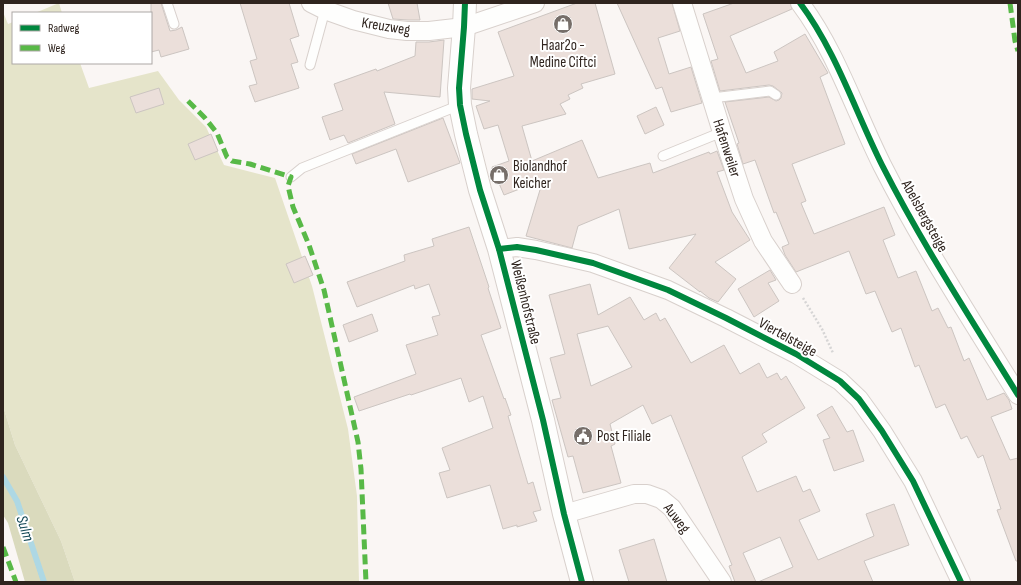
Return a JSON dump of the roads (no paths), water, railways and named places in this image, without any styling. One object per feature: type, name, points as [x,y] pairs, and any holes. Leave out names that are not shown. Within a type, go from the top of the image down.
[{"type":"street","name":"Weißenhofstraße","points":[[465,3],[459,88],[460,105],[480,190],[499,249],[543,420],[564,514],[582,582]]},
{"type":"street","points":[[464,27],[535,3]]},
{"type":"street","name":"Hafenweiler","points":[[682,3],[744,199],[763,241],[792,284]]},
{"type":"street","name":"Abelsbergsteige","points":[[800,3],[825,42],[882,165],[903,204],[925,243],[1018,395]]},
{"type":"street","name":"Kreuzweg","points":[[318,7],[353,20],[395,30],[429,31],[464,27]]},
{"type":"street","name":"Viertelsteige","points":[[499,249],[517,247],[593,263],[668,290],[796,354],[840,381],[859,399],[882,431],[913,481],[961,582]]},
{"type":"street","name":"Auweg","points":[[564,514],[634,494],[647,494],[661,499],[672,508],[722,582]]},
{"type":"lane","points":[[167,3],[174,24]]},
{"type":"lane","points":[[310,65],[318,7]]},
{"type":"lane","points":[[712,98],[770,92],[776,95]]},
{"type":"lane","points":[[291,177],[302,168],[460,105]]},
{"type":"lane","points":[[663,156],[722,132]]},
{"type":"waterway","name":"Sulm","points":[[3,477],[17,501],[44,582]]},
{"type":"place","name":"Haar2o - Medine Ciftci","points":[[563,24]]},
{"type":"place","name":"Biolandhof Keicher","points":[[499,175]]},
{"type":"place","name":"Post Filiale","points":[[583,436]]}]
